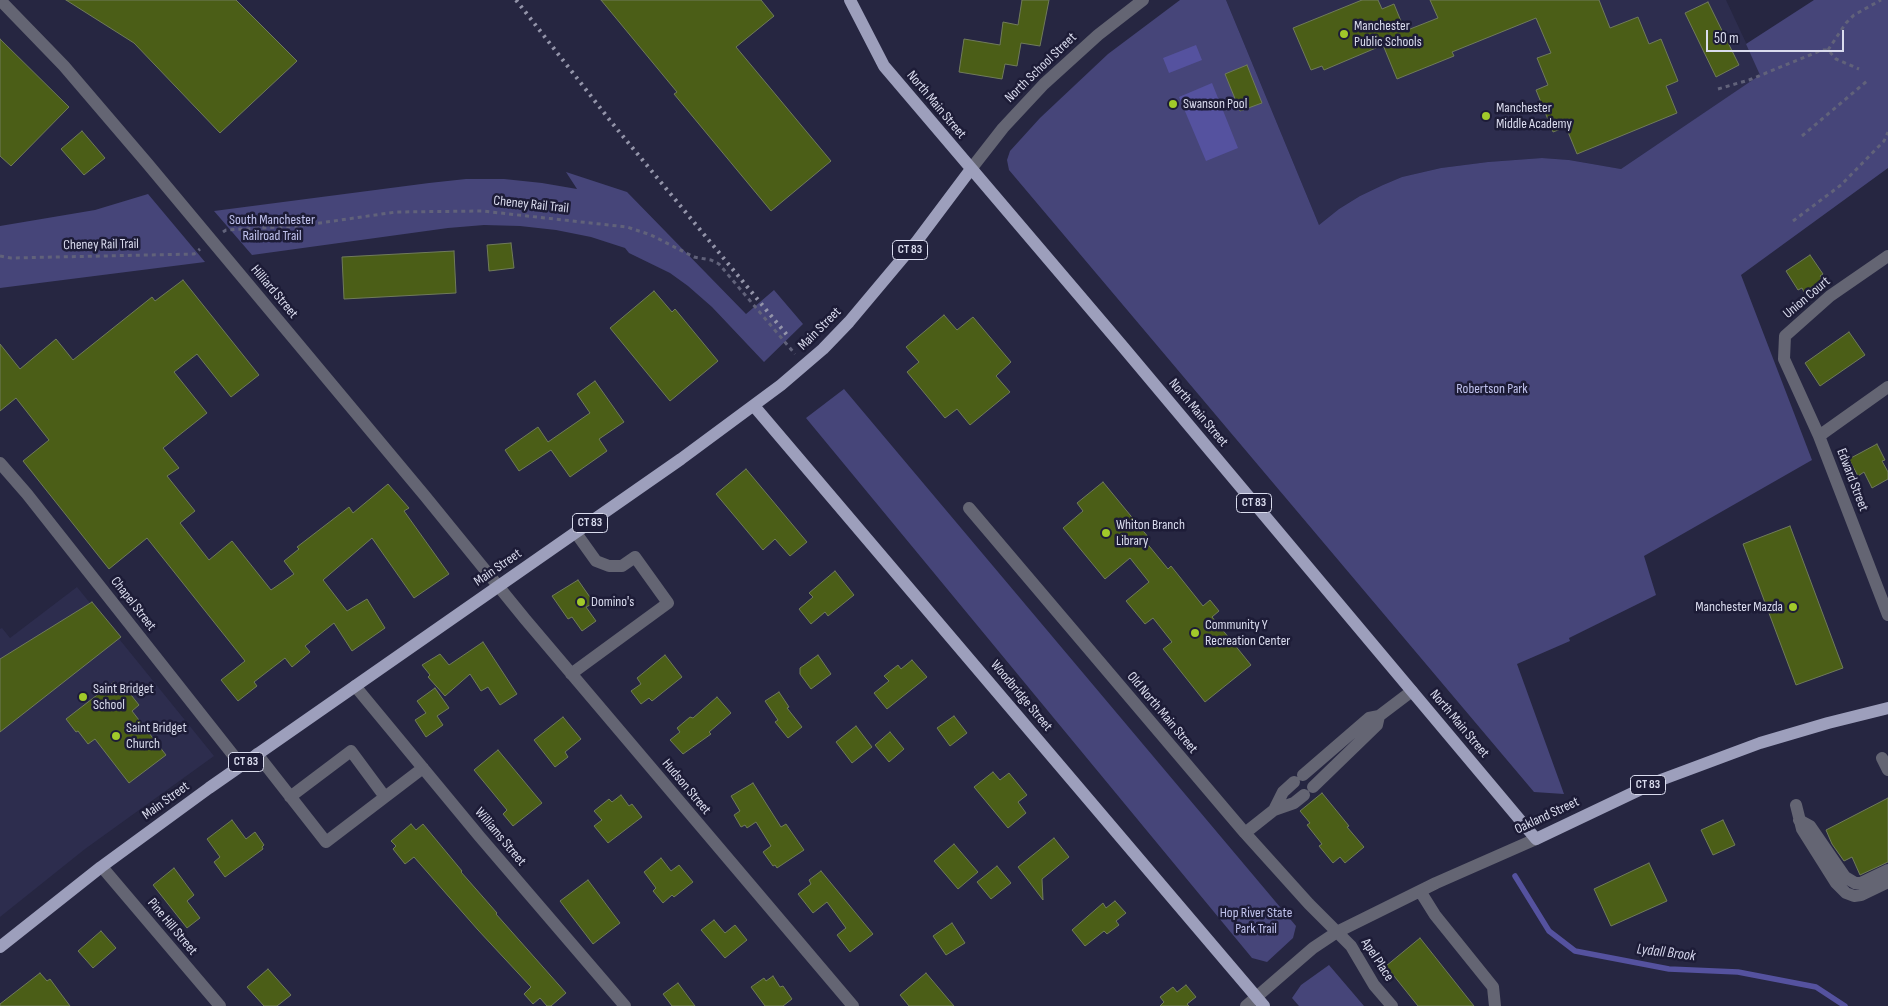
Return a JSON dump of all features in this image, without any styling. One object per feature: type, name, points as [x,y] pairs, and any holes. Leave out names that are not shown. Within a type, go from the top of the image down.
[{"type":"main road","name":"North Main Street","points":[[850,0],[884,66],[1536,838]]},
{"type":"main road","name":"Main Street","points":[[0,947],[102,867],[241,765],[576,533],[754,406],[803,367],[841,331],[917,241],[971,169]]},
{"type":"main road","name":"Woodbridge Street","points":[[754,406],[1261,1002]]},
{"type":"main road","name":"Oakland Street","points":[[1536,838],[1658,781],[1760,743],[1888,708]]},
{"type":"street","name":"Hilliard Street","points":[[0,0],[64,66],[325,375],[499,586]]},
{"type":"street","name":"North School Street","points":[[971,169],[1003,128],[1044,84],[1098,35],[1143,0]]},
{"type":"street","name":"Union Court","points":[[1819,436],[1784,359],[1785,336],[1830,296],[1888,256]]},
{"type":"street","points":[[1819,436],[1888,387]]},
{"type":"street","name":"Edward Street","points":[[1819,436],[1888,614]]},
{"type":"street","name":"Chapel Street","points":[[0,463],[27,494],[241,765]]},
{"type":"street","name":"Old North Main Street","points":[[969,508],[1245,833],[1337,932]]},
{"type":"street","points":[[571,674],[668,603],[635,558],[622,566],[609,566],[596,561],[576,533]]},
{"type":"street","name":"Hudson Street","points":[[499,586],[571,674],[853,1006]]},
{"type":"street","name":"Williams Street","points":[[355,686],[422,768],[625,1006]]},
{"type":"street","points":[[1274,810],[1283,792],[1369,718],[1379,716],[1412,691]]},
{"type":"street","points":[[1245,833],[1274,810],[1294,803],[1309,791],[1377,725],[1379,716]]},
{"type":"street","points":[[290,797],[352,751],[386,797]]},
{"type":"street","points":[[257,754],[326,842],[422,768]]},
{"type":"street","points":[[1882,758],[1888,770]]},
{"type":"street","points":[[1796,805],[1802,829],[1836,883],[1846,893],[1854,896],[1861,895],[1888,882]]},
{"type":"street","points":[[1799,820],[1810,826],[1845,877],[1855,883],[1860,883],[1888,870]]},
{"type":"street","name":"Oakland Street","points":[[1246,1006],[1261,1002],[1313,948],[1337,932],[1420,891],[1536,838]]},
{"type":"street","name":"Pine Hill Street","points":[[102,867],[220,1006]]},
{"type":"street","points":[[1420,891],[1435,914],[1493,987],[1495,1006]]},
{"type":"street","name":"Apel Place","points":[[1337,932],[1351,946],[1370,978],[1392,1006]]},
{"type":"path","points":[[1828,50],[1850,19],[1863,9],[1881,0]]},
{"type":"path","points":[[1718,89],[1749,80],[1822,50],[1828,50],[1836,59],[1858,69]]},
{"type":"path","points":[[1802,136],[1867,80]]},
{"type":"path","points":[[1793,221],[1841,185],[1884,140],[1888,132]]},
{"type":"path","name":"Cheney Rail Trail","points":[[226,230],[299,226],[396,212],[482,211],[627,227],[658,239],[694,258],[711,260],[719,264],[789,346]]},
{"type":"path","name":"Cheney Rail Trail","points":[[0,256],[11,258],[194,254],[200,248]]},
{"type":"shaded area","name":"Manchester Middle Academy","points":[[1226,0],[1726,0],[1761,75],[1621,169],[1569,160],[1542,158],[1441,168],[1402,177],[1383,185],[1339,209],[1319,225]]},
{"type":"shaded area","points":[[1196,45],[1202,60],[1169,73],[1163,58]]},
{"type":"shaded area","points":[[1212,83],[1238,148],[1206,161],[1179,97]]},
{"type":"shaded area","name":"Saint Bridget School","points":[[77,587],[214,756],[85,849],[0,917],[0,629],[2,628],[10,638]]},
{"type":"green space","name":"Robertson Park","points":[[1180,0],[1226,0],[1319,225],[1339,209],[1383,185],[1402,177],[1441,168],[1542,158],[1569,160],[1621,169],[1760,75],[1746,44],[1814,0],[1888,0],[1888,168],[1741,275],[1812,460],[1644,556],[1656,595],[1569,638],[1570,641],[1517,664],[1564,794],[1534,792],[1009,170],[1007,160],[1010,151],[1040,118],[1108,54]]},
{"type":"green space","name":"South Manchester Railroad Trail","points":[[566,172],[627,192],[746,314],[774,290],[803,324],[764,362],[712,307],[670,273],[629,253],[625,248],[591,237],[556,230],[484,225],[448,228],[252,255],[214,211],[466,179],[504,179],[577,189]]},
{"type":"green space","name":"South Manchester Railroad Trail","points":[[148,194],[205,262],[0,288],[0,226],[95,210]]},
{"type":"green space","name":"Hop River State Park Trail","points":[[844,389],[1296,926],[1293,938],[1267,962],[1252,958],[806,418]]},
{"type":"green space","points":[[1329,965],[1364,1006],[1299,1006],[1292,998],[1301,985]]},
{"type":"building","points":[[66,0],[236,0],[297,61],[220,133],[134,43]]},
{"type":"building","points":[[601,0],[761,0],[774,16],[736,47],[831,161],[771,211],[674,94],[677,92]]},
{"type":"building","points":[[1022,0],[1049,0],[1040,46],[1021,43],[1017,66],[1005,64],[1002,79],[959,72],[964,39],[1000,45],[1003,22],[1018,25]]},
{"type":"building","points":[[1362,0],[1378,0],[1382,9],[1394,4],[1405,31],[1438,18],[1430,0],[1599,0],[1610,28],[1638,17],[1649,44],[1661,39],[1678,81],[1666,86],[1677,113],[1577,154],[1566,127],[1553,132],[1536,90],[1548,85],[1537,58],[1551,53],[1536,18],[1452,52],[1454,56],[1397,79],[1383,45],[1324,70],[1322,66],[1311,70],[1293,28]]},
{"type":"building","points":[[1708,2],[1739,65],[1716,77],[1685,13]]},
{"type":"building","points":[[0,39],[69,107],[11,166],[0,156]]},
{"type":"building","points":[[1247,65],[1262,103],[1240,111],[1225,74]]},
{"type":"building","points":[[82,131],[105,158],[84,175],[61,149]]},
{"type":"building","points":[[511,243],[514,268],[489,271],[487,245]]},
{"type":"building","points":[[454,251],[456,293],[344,299],[342,257]]},
{"type":"building","points":[[1810,255],[1823,274],[1820,276],[1823,280],[1804,292],[1802,288],[1798,290],[1786,271]]},
{"type":"building","points":[[183,280],[259,375],[231,397],[197,354],[174,372],[207,413],[163,448],[179,468],[167,476],[195,511],[180,523],[209,560],[232,541],[271,590],[294,574],[284,561],[299,549],[297,547],[349,507],[353,513],[388,484],[409,508],[404,511],[449,574],[414,598],[372,538],[323,580],[347,611],[367,599],[385,628],[352,651],[334,623],[305,646],[310,652],[292,667],[285,658],[254,682],[257,686],[238,701],[221,680],[245,661],[147,538],[109,569],[23,461],[49,440],[16,398],[0,411],[0,344],[20,369],[56,339],[73,360],[152,297],[155,301]]},
{"type":"building","points":[[654,291],[672,312],[675,309],[718,361],[670,401],[610,328]]},
{"type":"building","points":[[944,315],[957,330],[973,317],[1011,362],[996,376],[1010,392],[970,425],[957,409],[945,418],[907,372],[919,362],[906,347]]},
{"type":"building","points":[[1849,332],[1865,355],[1820,386],[1805,363]]},
{"type":"building","points":[[595,381],[624,422],[599,439],[607,451],[570,477],[551,450],[519,471],[505,450],[538,427],[548,442],[590,413],[577,394]]},
{"type":"building","points":[[1877,444],[1885,460],[1882,461],[1888,472],[1888,479],[1872,488],[1864,472],[1858,476],[1849,459]]},
{"type":"building","points":[[746,469],[807,542],[790,556],[775,539],[763,550],[716,494]]},
{"type":"building","points":[[1103,482],[1149,538],[1145,541],[1168,569],[1171,566],[1203,606],[1210,600],[1219,611],[1212,617],[1251,665],[1205,702],[1163,649],[1172,642],[1153,618],[1145,624],[1126,601],[1149,582],[1130,558],[1105,579],[1063,528],[1083,511],[1077,503]]},
{"type":"building","name":"Manchester Mazda","points":[[1790,526],[1843,668],[1796,685],[1743,544]]},
{"type":"building","points":[[835,571],[854,595],[828,616],[825,612],[811,624],[799,609],[813,597],[809,593]]},
{"type":"building","points":[[578,580],[594,603],[586,607],[596,621],[582,631],[572,617],[568,619],[552,596]]},
{"type":"building","points":[[92,602],[121,637],[0,732],[0,659]]},
{"type":"building","points":[[483,642],[517,694],[500,705],[488,687],[481,691],[470,674],[445,696],[428,677],[430,675],[422,665],[440,654],[449,665]]},
{"type":"building","points":[[665,655],[682,677],[652,701],[649,698],[641,704],[631,691],[641,684],[637,678]]},
{"type":"building","points":[[818,655],[831,674],[811,689],[800,674],[800,668]]},
{"type":"building","points":[[912,660],[927,677],[887,709],[874,693],[889,681],[884,676],[898,665],[901,669]]},
{"type":"building","name":"Saint Bridget Church","points":[[114,682],[124,695],[128,691],[139,705],[132,711],[166,755],[129,783],[95,739],[88,744],[66,719]]},
{"type":"building","points":[[435,688],[449,708],[437,716],[443,725],[426,737],[415,720],[426,713],[417,701]]},
{"type":"building","points":[[779,692],[789,707],[787,708],[802,727],[788,738],[775,722],[778,720],[765,701]]},
{"type":"building","points":[[717,697],[731,713],[709,732],[711,734],[683,754],[670,740],[680,732],[677,728],[690,717],[693,718]]},
{"type":"building","points":[[954,716],[967,733],[950,746],[937,728]]},
{"type":"building","points":[[563,717],[581,739],[565,752],[568,757],[555,767],[534,740]]},
{"type":"building","points":[[856,726],[872,747],[852,763],[836,742]]},
{"type":"building","points":[[890,732],[904,749],[889,762],[875,745]]},
{"type":"building","points":[[498,750],[542,803],[513,826],[503,814],[507,810],[474,770]]},
{"type":"building","points":[[993,772],[1000,780],[1009,773],[1027,795],[1018,802],[1026,813],[1008,828],[974,787]]},
{"type":"building","points":[[753,783],[781,827],[786,824],[804,850],[777,868],[775,865],[773,866],[763,852],[771,846],[756,822],[747,828],[745,825],[741,827],[734,815],[740,811],[731,796]]},
{"type":"building","points":[[1322,793],[1364,847],[1345,863],[1340,857],[1333,863],[1319,846],[1322,844],[1307,825],[1310,823],[1300,811]]},
{"type":"building","points":[[621,795],[629,806],[632,804],[642,817],[608,843],[594,826],[602,820],[594,811],[609,799],[612,802]]},
{"type":"building","points":[[1888,798],[1888,862],[1860,875],[1852,857],[1844,861],[1832,844],[1826,830]]},
{"type":"building","points":[[232,820],[246,839],[255,832],[264,845],[263,849],[225,877],[214,862],[220,857],[207,839]]},
{"type":"building","points":[[1723,820],[1735,845],[1713,855],[1701,830]]},
{"type":"building","points":[[411,824],[416,830],[423,824],[496,914],[566,993],[551,1006],[547,1006],[540,998],[533,1004],[524,994],[531,987],[414,857],[405,864],[393,849],[396,846],[391,841]]},
{"type":"building","points":[[1054,838],[1069,857],[1042,879],[1043,900],[1018,867]]},
{"type":"building","points":[[954,844],[978,872],[958,889],[934,861]]},
{"type":"building","points":[[661,858],[671,871],[679,865],[693,882],[663,903],[653,891],[656,888],[644,872]]},
{"type":"building","points":[[1649,863],[1667,901],[1611,926],[1594,889]]},
{"type":"building","points":[[997,866],[1011,883],[991,899],[977,882]]},
{"type":"building","points":[[174,868],[194,895],[187,901],[200,918],[187,928],[153,885]]},
{"type":"building","points":[[821,871],[873,934],[850,952],[837,935],[846,928],[827,902],[813,913],[798,894],[811,884],[809,880]]},
{"type":"building","points":[[588,880],[620,923],[593,944],[560,901]]},
{"type":"building","points":[[1115,901],[1126,913],[1116,921],[1119,925],[1107,934],[1104,931],[1085,946],[1072,930],[1103,903],[1106,908]]},
{"type":"building","points":[[714,920],[725,933],[735,925],[747,940],[725,958],[701,930]]},
{"type":"building","points":[[952,923],[965,943],[946,955],[933,936]]},
{"type":"building","points":[[101,931],[116,948],[93,968],[78,951]]},
{"type":"building","points":[[1420,938],[1474,1006],[1418,1006],[1386,966]]},
{"type":"building","points":[[268,969],[291,995],[277,1006],[264,1006],[247,987]]},
{"type":"building","points":[[40,973],[47,981],[50,979],[70,1006],[0,1006],[0,1004]]},
{"type":"building","points":[[926,973],[954,1006],[909,1006],[900,995]]},
{"type":"building","points":[[773,976],[780,987],[783,986],[792,999],[783,1006],[765,1006],[751,987],[764,978],[766,981]]},
{"type":"building","points":[[678,983],[695,1006],[672,1006],[663,994]]},
{"type":"building","points":[[1186,985],[1196,997],[1187,1004],[1189,1006],[1160,1006],[1164,1002],[1160,997],[1173,987],[1177,992]]},
{"type":"waterway","name":"Lydall Brook","points":[[1515,876],[1549,931],[1575,951],[1669,969],[1738,972],[1816,987],[1845,1006]]},
{"type":"railway","points":[[516,0],[612,123],[787,335]]},
{"type":"place","name":"Manchester Public Schools","points":[[1344,34]]},
{"type":"place","name":"Swanson Pool","points":[[1173,104]]},
{"type":"place","name":"Manchester Middle Academy","points":[[1486,116]]},
{"type":"place","name":"Whiton Branch Library","points":[[1106,533]]},
{"type":"place","name":"Domino's","points":[[581,602]]},
{"type":"place","name":"Manchester Mazda","points":[[1793,607]]},
{"type":"place","name":"Community Y Recreation Center","points":[[1195,633]]},
{"type":"place","name":"Saint Bridget School","points":[[83,697]]},
{"type":"place","name":"Saint Bridget Church","points":[[116,736]]}]
